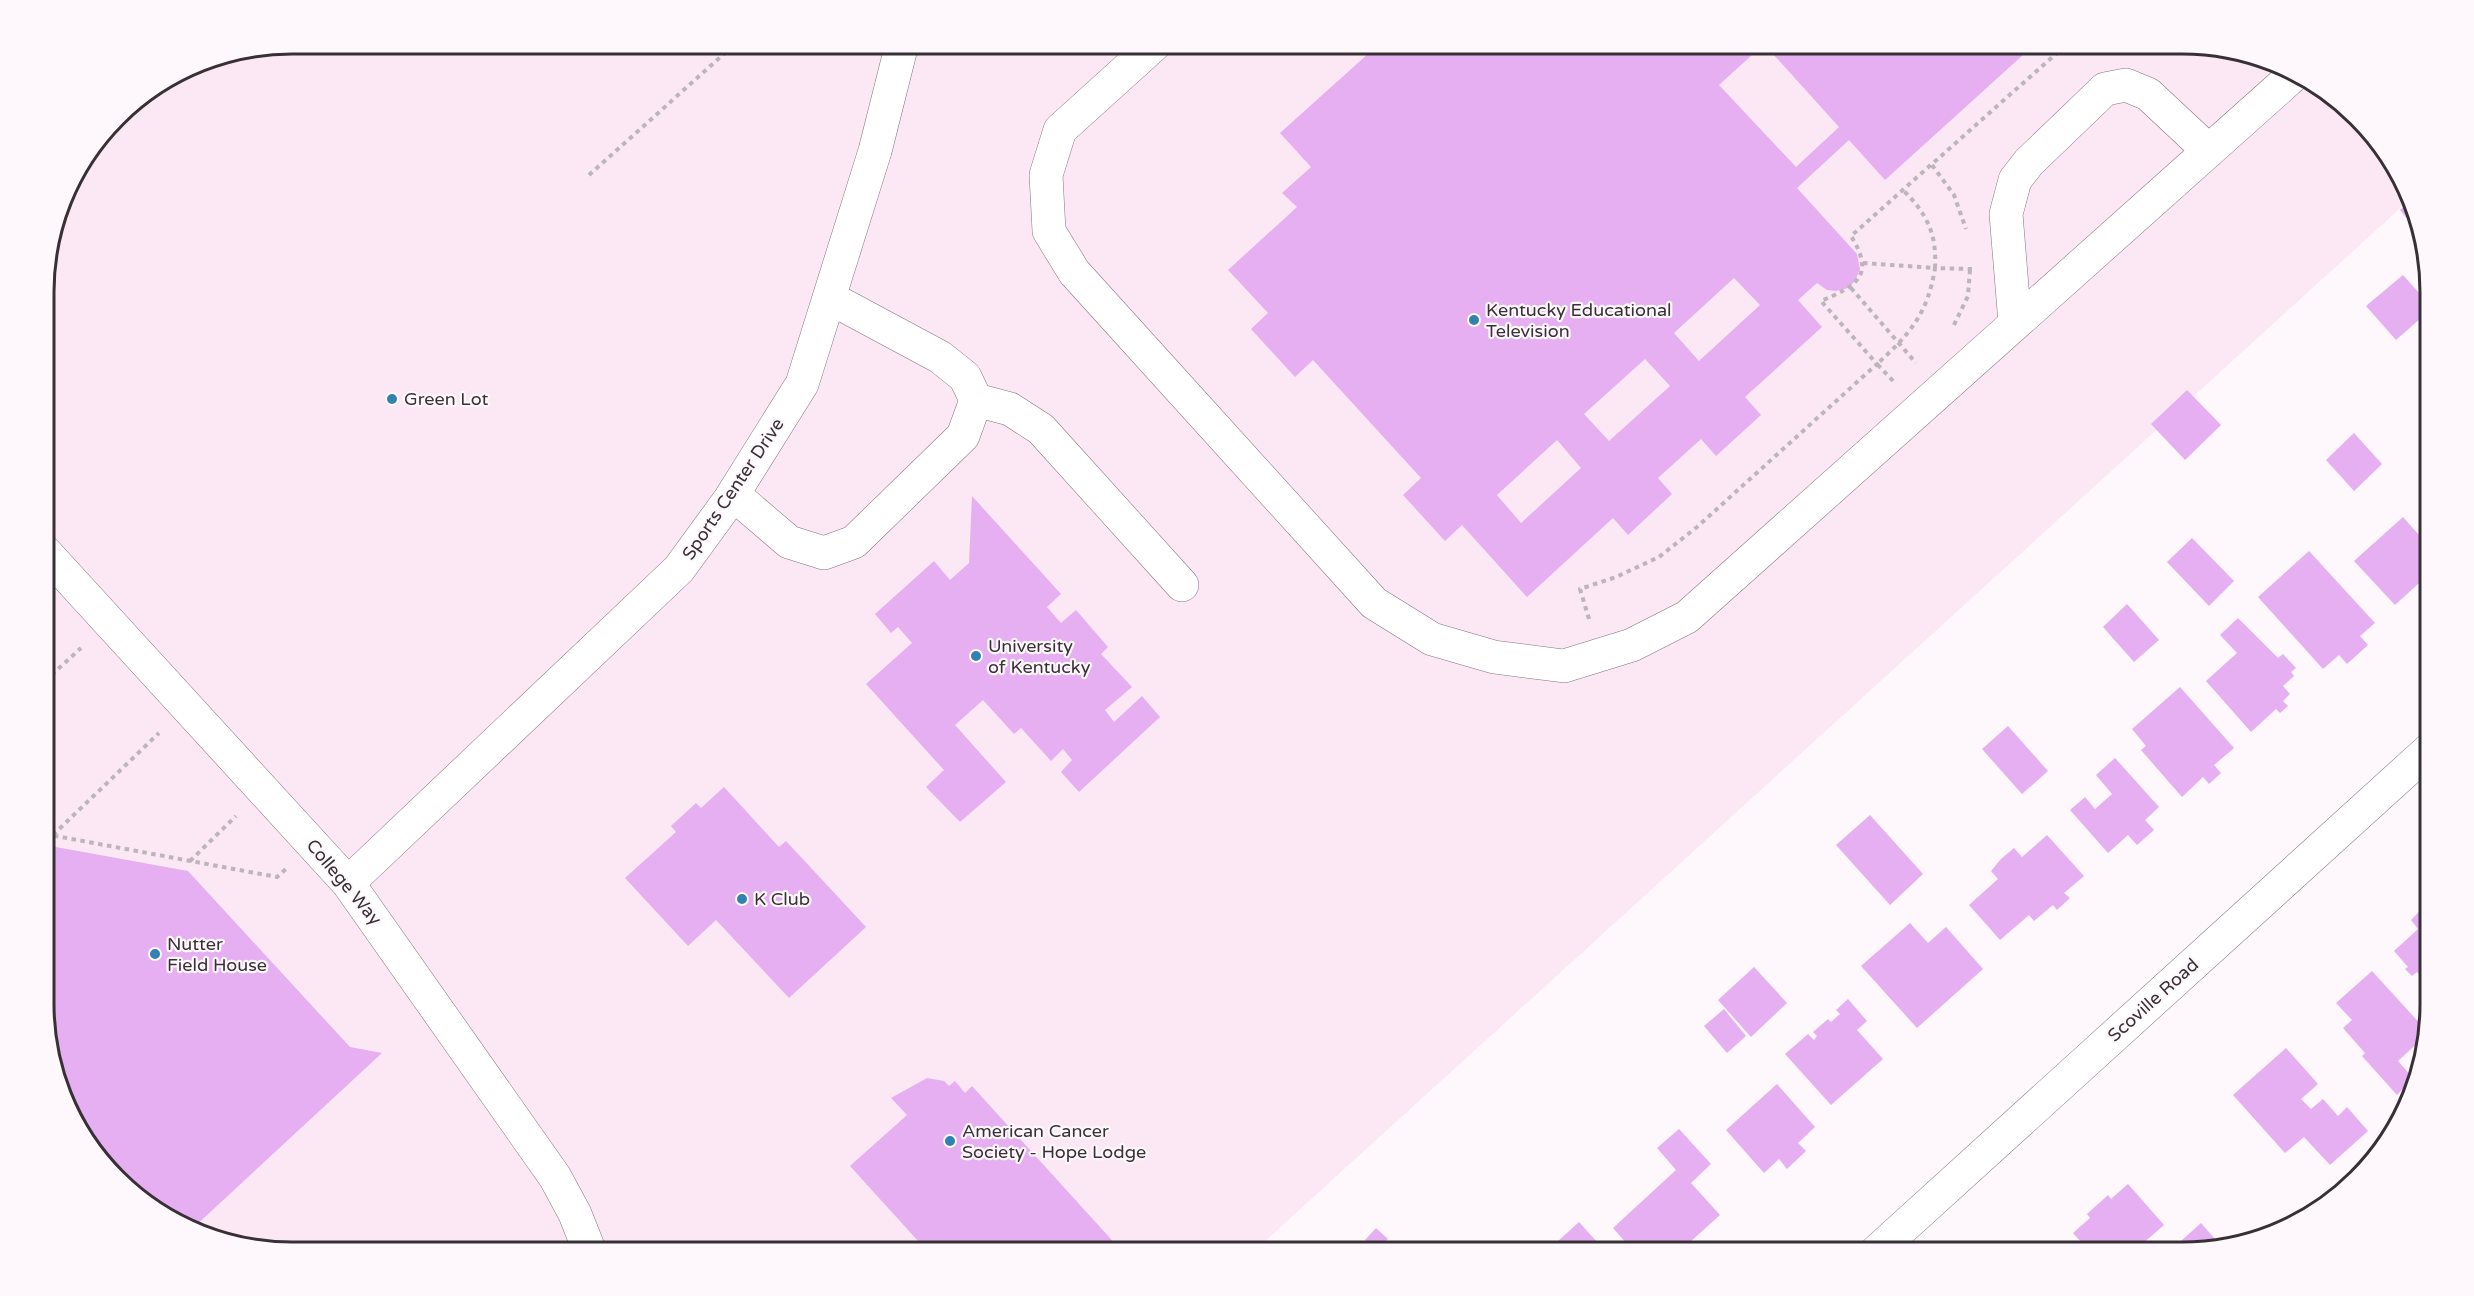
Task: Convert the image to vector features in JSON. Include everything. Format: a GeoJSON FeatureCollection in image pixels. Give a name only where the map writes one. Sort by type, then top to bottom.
{"type":"FeatureCollection","features":[{"type":"Feature","properties":{"kind":"street","name":"Sports Center Drive"},"geometry":{"type":"LineString","coordinates":[[348,884],[679,569],[733,494],[802,384],[875,151],[899,54]]}},
{"type":"Feature","properties":{"kind":"street"},"geometry":{"type":"LineString","coordinates":[[1144,54],[1060,130],[1046,176],[1049,231],[1074,272],[1374,603],[1432,639],[1494,657],[1564,666],[1632,645],[1687,617],[2288,80]]}},
{"type":"Feature","properties":{"kind":"street"},"geometry":{"type":"LineString","coordinates":[[2015,323],[2006,214],[2015,180],[2029,162],[2105,89],[2126,85],[2148,94],[2209,151]]}},
{"type":"Feature","properties":{"kind":"street"},"geometry":{"type":"LineString","coordinates":[[733,494],[789,542],[824,553],[854,542],[963,436],[976,400],[965,377],[940,357],[830,298]]}},
{"type":"Feature","properties":{"kind":"street"},"geometry":{"type":"LineString","coordinates":[[976,400],[1010,409],[1041,429],[1182,585]]}},
{"type":"Feature","properties":{"kind":"street","name":"College Way"},"geometry":{"type":"LineString","coordinates":[[54,562],[348,884],[555,1177],[575,1214],[586,1242]]}},
{"type":"Feature","properties":{"kind":"street","name":"Scoville Road"},"geometry":{"type":"LineString","coordinates":[[1887,1242],[2420,758]]}},
{"type":"Feature","properties":{"kind":"path"},"geometry":{"type":"LineString","coordinates":[[589,175],[724,54]]}},
{"type":"Feature","properties":{"kind":"path"},"geometry":{"type":"LineString","coordinates":[[1898,386],[1821,301],[1851,288],[1861,273],[1863,263],[1851,236],[2056,54]]}},
{"type":"Feature","properties":{"kind":"path"},"geometry":{"type":"LineString","coordinates":[[1932,165],[1954,195],[1968,239]]}},
{"type":"Feature","properties":{"kind":"path"},"geometry":{"type":"LineString","coordinates":[[1596,656],[1592,631],[1580,589],[1616,577],[1659,557],[1697,527],[1899,345],[1925,309],[1935,268],[1936,252],[1924,211],[1904,191]]}},
{"type":"Feature","properties":{"kind":"path"},"geometry":{"type":"LineString","coordinates":[[1949,333],[1968,296],[1970,258]]}},
{"type":"Feature","properties":{"kind":"path"},"geometry":{"type":"LineString","coordinates":[[1863,263],[1970,269]]}},
{"type":"Feature","properties":{"kind":"path"},"geometry":{"type":"LineString","coordinates":[[1851,288],[1920,368]]}},
{"type":"Feature","properties":{"kind":"path"},"geometry":{"type":"LineString","coordinates":[[54,673],[84,645]]}},
{"type":"Feature","properties":{"kind":"path"},"geometry":{"type":"LineString","coordinates":[[54,834],[161,730]]}},
{"type":"Feature","properties":{"kind":"path"},"geometry":{"type":"LineString","coordinates":[[190,862],[239,813]]}},
{"type":"Feature","properties":{"kind":"path"},"geometry":{"type":"LineString","coordinates":[[54,835],[277,877],[289,867]]}},
{"type":"Feature","properties":{"kind":"shaded area","name":"University of Kentucky"},"geometry":{"type":"Polygon","coordinates":[[[292,54],[2182,54],[2213,56],[2244,62],[2273,72],[2314,94],[2339,113],[2371,147],[2388,173],[2403,205],[1264,1242],[292,1242],[261,1240],[230,1234],[201,1224],[147,1193],[103,1149],[72,1095],[59,1051],[54,1004],[54,292],[56,261],[62,230],[72,201],[103,147],[147,103],[201,72],[245,59],[292,54]]]}},
{"type":"Feature","properties":{"kind":"building","name":"Kentucky Educational Television"},"geometry":{"type":"Polygon","coordinates":[[[1368,54],[1753,54],[1719,85],[1796,167],[1839,127],[1773,54],[2024,54],[1885,180],[1849,140],[1797,188],[1857,254],[1860,269],[1855,281],[1848,288],[1836,291],[1827,290],[1817,283],[1798,300],[1822,327],[1745,397],[1761,415],[1716,456],[1701,439],[1658,478],[1672,494],[1628,535],[1613,518],[1527,597],[1462,525],[1445,541],[1403,495],[1421,478],[1313,360],[1295,377],[1251,329],[1268,313],[1228,270],[1297,207],[1282,193],[1311,167],[1280,133],[1368,54]],[[1734,278],[1674,333],[1699,361],[1760,305],[1734,278]],[[1645,359],[1584,414],[1609,441],[1670,386],[1645,359]],[[1557,440],[1497,495],[1521,523],[1581,468],[1557,440]]]}},
{"type":"Feature","properties":{"kind":"building"},"geometry":{"type":"Polygon","coordinates":[[[2404,207],[2409,221],[2400,210],[2404,207]]]}},
{"type":"Feature","properties":{"kind":"building"},"geometry":{"type":"Polygon","coordinates":[[[2403,275],[2420,294],[2420,319],[2396,340],[2366,306],[2403,275]]]}},
{"type":"Feature","properties":{"kind":"building"},"geometry":{"type":"Polygon","coordinates":[[[2187,390],[2221,425],[2185,460],[2151,424],[2187,390]]]}},
{"type":"Feature","properties":{"kind":"building"},"geometry":{"type":"Polygon","coordinates":[[[2354,433],[2382,464],[2354,491],[2326,460],[2354,433]]]}},
{"type":"Feature","properties":{"kind":"building"},"geometry":{"type":"Polygon","coordinates":[[[972,496],[1061,594],[1047,607],[1061,623],[1076,610],[1108,647],[1101,654],[1132,687],[1105,710],[1114,722],[1142,696],[1160,717],[1079,792],[1061,772],[1072,760],[1063,749],[1051,761],[1021,728],[1014,734],[983,700],[955,725],[1006,782],[960,822],[926,787],[944,770],[866,684],[912,643],[898,627],[891,633],[875,614],[934,561],[950,580],[969,563],[972,496]]]}},
{"type":"Feature","properties":{"kind":"building"},"geometry":{"type":"Polygon","coordinates":[[[2403,517],[2420,536],[2420,582],[2395,605],[2354,561],[2403,517]]]}},
{"type":"Feature","properties":{"kind":"building"},"geometry":{"type":"Polygon","coordinates":[[[2192,538],[2234,581],[2209,606],[2167,562],[2192,538]]]}},
{"type":"Feature","properties":{"kind":"building"},"geometry":{"type":"Polygon","coordinates":[[[2309,551],[2375,623],[2360,636],[2368,645],[2347,664],[2339,655],[2323,669],[2258,597],[2309,551]]]}},
{"type":"Feature","properties":{"kind":"building"},"geometry":{"type":"Polygon","coordinates":[[[2127,604],[2159,640],[2134,662],[2103,627],[2127,604]]]}},
{"type":"Feature","properties":{"kind":"building"},"geometry":{"type":"Polygon","coordinates":[[[2238,618],[2278,658],[2283,654],[2296,668],[2291,672],[2294,676],[2283,686],[2290,694],[2283,701],[2288,706],[2280,713],[2276,709],[2251,732],[2206,681],[2237,653],[2220,635],[2238,618]]]}},
{"type":"Feature","properties":{"kind":"building"},"geometry":{"type":"Polygon","coordinates":[[[2180,687],[2234,748],[2214,765],[2221,773],[2209,784],[2203,777],[2182,797],[2141,750],[2146,746],[2132,729],[2180,687]]]}},
{"type":"Feature","properties":{"kind":"building"},"geometry":{"type":"Polygon","coordinates":[[[2008,726],[2048,771],[2022,794],[1982,749],[2008,726]]]}},
{"type":"Feature","properties":{"kind":"building"},"geometry":{"type":"Polygon","coordinates":[[[2115,758],[2159,807],[2145,820],[2154,830],[2137,845],[2128,835],[2108,853],[2070,810],[2085,797],[2095,809],[2112,794],[2096,775],[2115,758]]]}},
{"type":"Feature","properties":{"kind":"building","name":"K Club"},"geometry":{"type":"Polygon","coordinates":[[[724,787],[779,847],[786,841],[866,927],[789,998],[716,920],[688,946],[625,878],[676,832],[671,826],[696,803],[701,808],[724,787]]]}},
{"type":"Feature","properties":{"kind":"building"},"geometry":{"type":"Polygon","coordinates":[[[1870,815],[1923,874],[1890,905],[1836,845],[1870,815]]]}},
{"type":"Feature","properties":{"kind":"building"},"geometry":{"type":"Polygon","coordinates":[[[2047,835],[2084,876],[2064,893],[2070,898],[2057,910],[2053,905],[2034,921],[2029,915],[2000,940],[1969,905],[1998,879],[1991,871],[2001,859],[2014,848],[2022,857],[2047,835]]]}},
{"type":"Feature","properties":{"kind":"building","name":"Nutter Field House"},"geometry":{"type":"Polygon","coordinates":[[[54,847],[188,871],[350,1047],[382,1053],[199,1223],[160,1202],[135,1183],[103,1149],[72,1095],[62,1066],[56,1035],[54,1004],[54,847]]]}},
{"type":"Feature","properties":{"kind":"building"},"geometry":{"type":"Polygon","coordinates":[[[2420,911],[2420,975],[2417,972],[2412,976],[2405,969],[2408,967],[2394,951],[2418,929],[2411,920],[2420,911]]]}},
{"type":"Feature","properties":{"kind":"building"},"geometry":{"type":"Polygon","coordinates":[[[1910,923],[1928,943],[1946,927],[1983,969],[1917,1028],[1861,966],[1910,923]]]}},
{"type":"Feature","properties":{"kind":"building"},"geometry":{"type":"Polygon","coordinates":[[[1754,967],[1787,1003],[1751,1037],[1718,1000],[1754,967]]]}},
{"type":"Feature","properties":{"kind":"building"},"geometry":{"type":"Polygon","coordinates":[[[2372,971],[2419,1022],[2416,1044],[2398,1061],[2409,1074],[2405,1086],[2397,1095],[2362,1056],[2365,1053],[2343,1028],[2352,1020],[2336,1003],[2372,971]]]}},
{"type":"Feature","properties":{"kind":"building"},"geometry":{"type":"Polygon","coordinates":[[[1848,999],[1867,1021],[1857,1030],[1883,1059],[1831,1105],[1785,1054],[1808,1034],[1814,1040],[1817,1036],[1813,1032],[1828,1019],[1831,1022],[1840,1014],[1836,1010],[1848,999]]]}},
{"type":"Feature","properties":{"kind":"building"},"geometry":{"type":"Polygon","coordinates":[[[1724,1009],[1746,1036],[1727,1053],[1704,1026],[1724,1009]]]}},
{"type":"Feature","properties":{"kind":"building"},"geometry":{"type":"Polygon","coordinates":[[[2286,1048],[2318,1084],[2301,1099],[2311,1109],[2323,1099],[2338,1116],[2347,1107],[2368,1131],[2330,1165],[2304,1137],[2285,1153],[2233,1095],[2286,1048]]]}},
{"type":"Feature","properties":{"kind":"building","name":"American Cancer Society - Hope Lodge"},"geometry":{"type":"Polygon","coordinates":[[[927,1078],[944,1081],[949,1086],[955,1081],[965,1093],[972,1086],[1114,1242],[919,1242],[850,1166],[907,1115],[891,1098],[927,1078]]]}},
{"type":"Feature","properties":{"kind":"building"},"geometry":{"type":"Polygon","coordinates":[[[1777,1084],[1815,1127],[1798,1143],[1806,1151],[1787,1169],[1779,1159],[1764,1173],[1726,1130],[1777,1084]]]}},
{"type":"Feature","properties":{"kind":"building"},"geometry":{"type":"Polygon","coordinates":[[[1679,1129],[1711,1164],[1691,1183],[1720,1215],[1690,1242],[1625,1242],[1613,1228],[1676,1170],[1657,1148],[1679,1129]]]}},
{"type":"Feature","properties":{"kind":"building"},"geometry":{"type":"Polygon","coordinates":[[[2128,1184],[2164,1225],[2144,1242],[2081,1242],[2073,1233],[2090,1218],[2087,1214],[2108,1195],[2111,1199],[2128,1184]]]}},
{"type":"Feature","properties":{"kind":"building"},"geometry":{"type":"Polygon","coordinates":[[[1579,1222],[1597,1242],[1557,1242],[1579,1222]]]}},
{"type":"Feature","properties":{"kind":"building"},"geometry":{"type":"Polygon","coordinates":[[[2201,1223],[2215,1240],[2213,1240],[2180,1242],[2201,1223]]]}},
{"type":"Feature","properties":{"kind":"building"},"geometry":{"type":"Polygon","coordinates":[[[1376,1228],[1388,1239],[1385,1242],[1365,1240],[1376,1228]]]}},
{"type":"Feature","properties":{"kind":"place","name":"Kentucky Educational Television"},"geometry":{"type":"Point","coordinates":[1474,320]}},
{"type":"Feature","properties":{"kind":"place","name":"Green Lot"},"geometry":{"type":"Point","coordinates":[392,399]}},
{"type":"Feature","properties":{"kind":"place","name":"University of Kentucky"},"geometry":{"type":"Point","coordinates":[976,656]}},
{"type":"Feature","properties":{"kind":"place","name":"K Club"},"geometry":{"type":"Point","coordinates":[742,899]}},
{"type":"Feature","properties":{"kind":"place","name":"Nutter Field House"},"geometry":{"type":"Point","coordinates":[155,954]}},
{"type":"Feature","properties":{"kind":"place","name":"American Cancer Society - Hope Lodge"},"geometry":{"type":"Point","coordinates":[950,1141]}}]}
